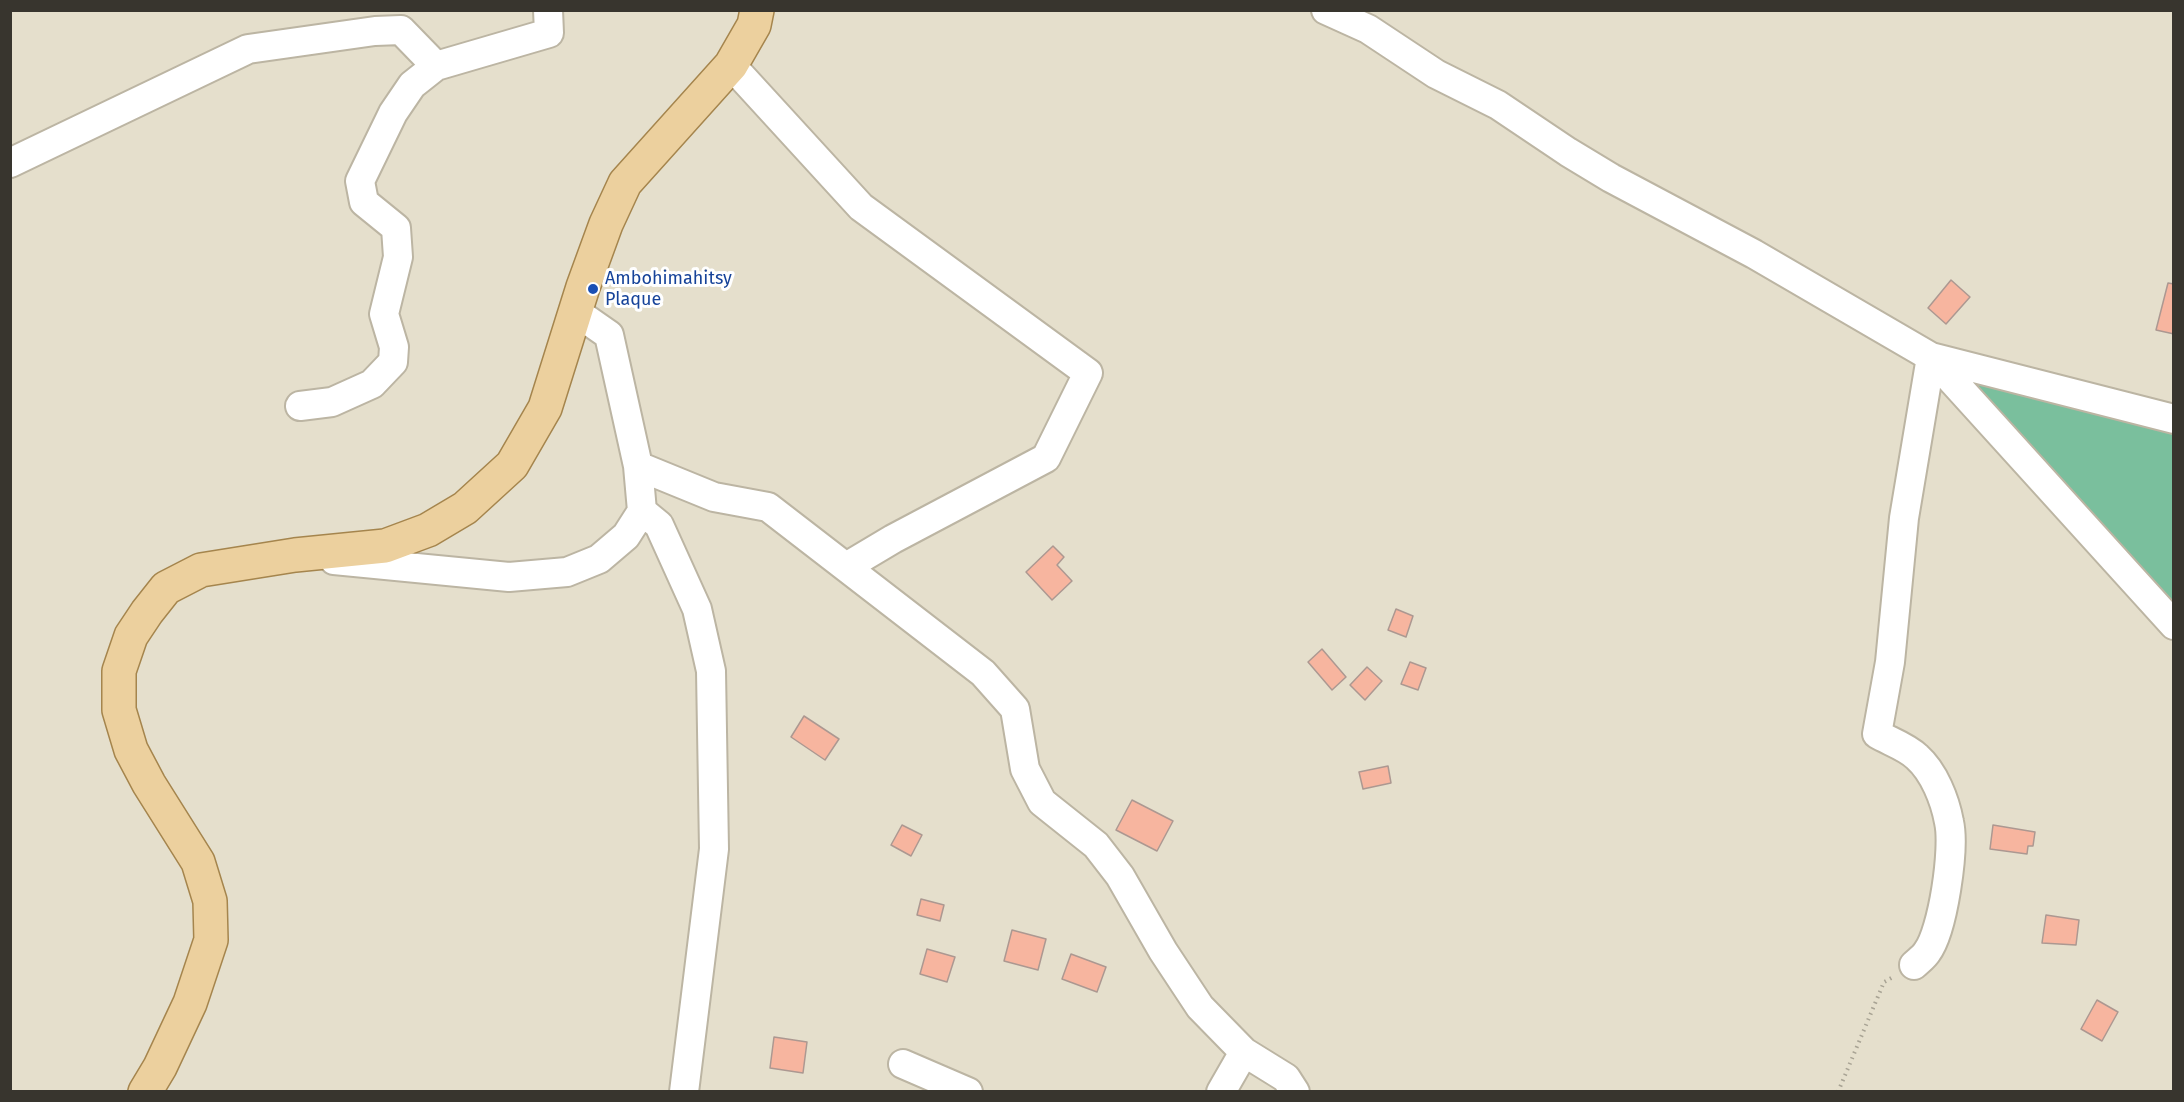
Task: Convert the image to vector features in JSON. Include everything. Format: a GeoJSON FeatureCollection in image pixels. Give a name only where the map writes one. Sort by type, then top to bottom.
{"type":"FeatureCollection","features":[{"type":"Feature","properties":{"kind":"main road"},"geometry":{"type":"LineString","coordinates":[[145,1092],[160,1067],[190,1003],[211,940],[210,902],[198,862],[149,784],[131,750],[119,710],[119,671],[131,636],[166,588],[201,570],[295,555],[385,546],[428,530],[465,508],[512,465],[545,408],[606,224],[625,183],[731,65],[754,25],[757,10]]}},
{"type":"Feature","properties":{"kind":"street"},"geometry":{"type":"LineString","coordinates":[[300,406],[332,402],[372,384],[393,362],[394,347],[384,314],[398,257],[396,228],[364,202],[360,181],[399,104],[412,85],[436,66],[549,33],[548,10]]}},
{"type":"Feature","properties":{"kind":"street"},"geometry":{"type":"LineString","coordinates":[[1326,10],[1368,29],[1437,74],[1498,105],[1611,178],[1754,254],[1931,357],[2174,419]]}},
{"type":"Feature","properties":{"kind":"street"},"geometry":{"type":"LineString","coordinates":[[10,163],[248,49],[374,21],[400,30],[436,66]]}},
{"type":"Feature","properties":{"kind":"street"},"geometry":{"type":"LineString","coordinates":[[731,65],[861,207],[1088,373],[1046,458],[893,539],[846,567]]}},
{"type":"Feature","properties":{"kind":"street"},"geometry":{"type":"LineString","coordinates":[[295,555],[509,577],[567,572],[599,559],[626,536],[642,511],[638,466],[609,335],[576,312]]}},
{"type":"Feature","properties":{"kind":"street"},"geometry":{"type":"LineString","coordinates":[[1931,357],[2174,625]]}},
{"type":"Feature","properties":{"kind":"street"},"geometry":{"type":"LineString","coordinates":[[1914,965],[1928,952],[1938,928],[1951,849],[1950,823],[1941,793],[1917,756],[1877,735],[1890,662],[1904,518],[1931,357]]}},
{"type":"Feature","properties":{"kind":"street"},"geometry":{"type":"LineString","coordinates":[[638,466],[714,497],[768,507],[983,674],[1015,709],[1026,769],[1042,802],[1096,845],[1120,876],[1163,951],[1200,1007],[1244,1052],[1286,1078],[1295,1092]]}},
{"type":"Feature","properties":{"kind":"street"},"geometry":{"type":"LineString","coordinates":[[642,511],[659,525],[698,609],[711,671],[714,849],[684,1092]]}},
{"type":"Feature","properties":{"kind":"street"},"geometry":{"type":"LineString","coordinates":[[1221,1092],[1244,1052]]}},
{"type":"Feature","properties":{"kind":"street"},"geometry":{"type":"LineString","coordinates":[[903,1064],[968,1092]]}},
{"type":"Feature","properties":{"kind":"path"},"geometry":{"type":"LineString","coordinates":[[1839,1092],[1884,982],[1914,965]]}},
{"type":"Feature","properties":{"kind":"green space"},"geometry":{"type":"Polygon","coordinates":[[[1977,382],[2173,427],[2173,619],[1972,398],[1977,382]]]}},
{"type":"Feature","properties":{"kind":"building"},"geometry":{"type":"Polygon","coordinates":[[[1951,280],[1970,297],[1946,324],[1928,308],[1951,280]]]}},
{"type":"Feature","properties":{"kind":"building"},"geometry":{"type":"Polygon","coordinates":[[[2168,283],[2174,284],[2174,334],[2156,330],[2168,283]]]}},
{"type":"Feature","properties":{"kind":"building"},"geometry":{"type":"Polygon","coordinates":[[[1053,546],[1064,557],[1057,565],[1072,581],[1052,600],[1026,572],[1053,546]]]}},
{"type":"Feature","properties":{"kind":"building"},"geometry":{"type":"Polygon","coordinates":[[[1396,609],[1413,616],[1406,637],[1388,630],[1396,609]]]}},
{"type":"Feature","properties":{"kind":"building"},"geometry":{"type":"Polygon","coordinates":[[[1322,649],[1346,677],[1332,690],[1308,662],[1322,649]]]}},
{"type":"Feature","properties":{"kind":"building"},"geometry":{"type":"Polygon","coordinates":[[[1410,662],[1426,668],[1418,690],[1401,684],[1410,662]]]}},
{"type":"Feature","properties":{"kind":"building"},"geometry":{"type":"Polygon","coordinates":[[[1367,667],[1382,681],[1365,700],[1350,685],[1367,667]]]}},
{"type":"Feature","properties":{"kind":"building"},"geometry":{"type":"Polygon","coordinates":[[[804,716],[839,739],[825,760],[791,737],[804,716]]]}},
{"type":"Feature","properties":{"kind":"building"},"geometry":{"type":"Polygon","coordinates":[[[1388,766],[1391,783],[1363,789],[1359,772],[1388,766]]]}},
{"type":"Feature","properties":{"kind":"building"},"geometry":{"type":"Polygon","coordinates":[[[1132,800],[1173,821],[1157,851],[1116,830],[1132,800]]]}},
{"type":"Feature","properties":{"kind":"building"},"geometry":{"type":"Polygon","coordinates":[[[902,825],[922,835],[911,856],[891,845],[902,825]]]}},
{"type":"Feature","properties":{"kind":"building"},"geometry":{"type":"Polygon","coordinates":[[[1993,825],[2035,832],[2033,846],[2028,846],[2027,854],[1990,849],[1993,825]]]}},
{"type":"Feature","properties":{"kind":"building"},"geometry":{"type":"Polygon","coordinates":[[[921,899],[944,905],[940,921],[917,915],[921,899]]]}},
{"type":"Feature","properties":{"kind":"building"},"geometry":{"type":"Polygon","coordinates":[[[2046,915],[2079,920],[2076,945],[2042,943],[2046,915]]]}},
{"type":"Feature","properties":{"kind":"building"},"geometry":{"type":"Polygon","coordinates":[[[1012,930],[1046,939],[1038,970],[1004,961],[1012,930]]]}},
{"type":"Feature","properties":{"kind":"building"},"geometry":{"type":"Polygon","coordinates":[[[927,949],[955,957],[947,982],[920,974],[927,949]]]}},
{"type":"Feature","properties":{"kind":"building"},"geometry":{"type":"Polygon","coordinates":[[[1071,954],[1106,967],[1097,992],[1062,979],[1071,954]]]}},
{"type":"Feature","properties":{"kind":"building"},"geometry":{"type":"Polygon","coordinates":[[[2097,1000],[2118,1012],[2102,1041],[2081,1029],[2097,1000]]]}},
{"type":"Feature","properties":{"kind":"building"},"geometry":{"type":"Polygon","coordinates":[[[774,1037],[807,1042],[803,1073],[770,1068],[774,1037]]]}},
{"type":"Feature","properties":{"kind":"place","name":"Ambohimahitsy Plaque"},"geometry":{"type":"Point","coordinates":[593,289]}}]}
